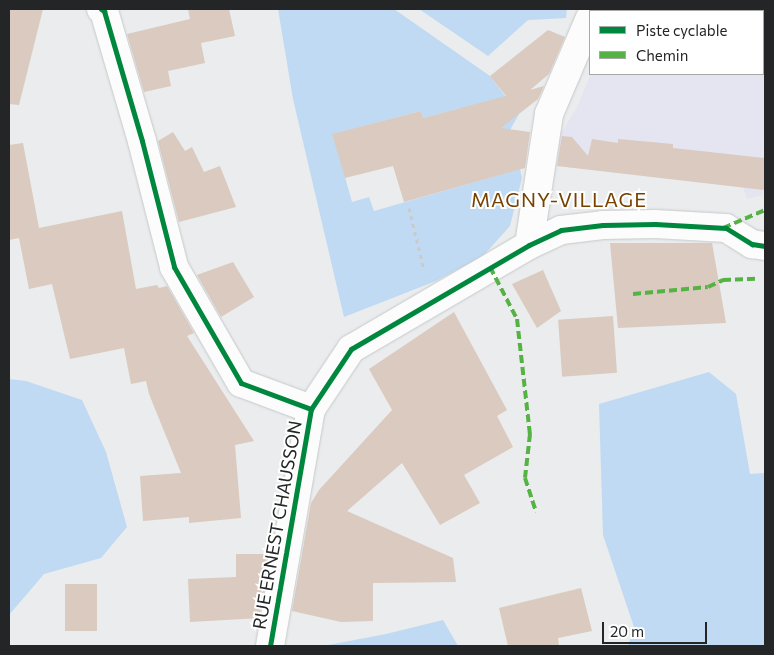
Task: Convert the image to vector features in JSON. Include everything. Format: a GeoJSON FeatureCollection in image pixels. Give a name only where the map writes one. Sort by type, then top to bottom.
{"type":"FeatureCollection","features":[{"type":"Feature","properties":{"kind":"street"},"geometry":{"type":"LineString","coordinates":[[101,9],[104,11],[142,141],[174,268],[241,383],[311,409]]}},
{"type":"Feature","properties":{"kind":"street"},"geometry":{"type":"LineString","coordinates":[[529,245],[549,114],[589,20]]}},
{"type":"Feature","properties":{"kind":"street","name":"RUE ERNEST CHAUSSON"},"geometry":{"type":"LineString","coordinates":[[270,646],[311,409],[351,349],[529,245],[561,230],[603,225],[655,224],[726,228],[759,245]]}},
{"type":"Feature","properties":{"kind":"path"},"geometry":{"type":"LineString","coordinates":[[409,208],[431,302]]}},
{"type":"Feature","properties":{"kind":"shaded area"},"geometry":{"type":"Polygon","coordinates":[[[278,9],[394,9],[490,76],[519,114],[510,130],[470,141],[461,108],[423,118],[421,111],[333,134],[352,202],[369,197],[374,211],[520,169],[522,178],[510,226],[483,256],[436,281],[344,317],[293,99],[278,9]]]}},
{"type":"Feature","properties":{"kind":"shaded area"},"geometry":{"type":"Polygon","coordinates":[[[419,9],[567,9],[566,18],[528,20],[488,56],[419,9]]]}},
{"type":"Feature","properties":{"kind":"shaded area"},"geometry":{"type":"Polygon","coordinates":[[[765,21],[763,195],[747,199],[743,187],[557,166],[560,135],[577,107],[591,75],[764,75],[765,21]]]}},
{"type":"Feature","properties":{"kind":"shaded area"},"geometry":{"type":"Polygon","coordinates":[[[709,372],[736,394],[750,474],[765,473],[765,646],[628,646],[634,627],[603,535],[599,404],[709,372]]]}},
{"type":"Feature","properties":{"kind":"shaded area"},"geometry":{"type":"Polygon","coordinates":[[[9,379],[26,381],[82,400],[106,452],[127,527],[101,558],[44,574],[9,615],[9,379]]]}},
{"type":"Feature","properties":{"kind":"shaded area"},"geometry":{"type":"Polygon","coordinates":[[[443,620],[458,646],[323,646],[386,634],[443,620]]]}},
{"type":"Feature","properties":{"kind":"building"},"geometry":{"type":"Polygon","coordinates":[[[9,9],[43,9],[19,105],[9,104],[9,9]]]}},
{"type":"Feature","properties":{"kind":"building"},"geometry":{"type":"Polygon","coordinates":[[[188,9],[229,9],[235,36],[201,43],[205,63],[168,71],[171,86],[144,92],[127,34],[190,19],[188,9]]]}},
{"type":"Feature","properties":{"kind":"building"},"geometry":{"type":"Polygon","coordinates":[[[548,30],[565,37],[549,74],[530,90],[544,86],[538,99],[501,128],[530,132],[525,168],[404,202],[393,166],[345,178],[332,134],[421,111],[423,118],[506,96],[490,76],[548,30]]]}},
{"type":"Feature","properties":{"kind":"building"},"geometry":{"type":"Polygon","coordinates":[[[173,132],[185,151],[192,147],[204,172],[220,166],[236,207],[179,222],[158,141],[173,132]]]}},
{"type":"Feature","properties":{"kind":"building"},"geometry":{"type":"Polygon","coordinates":[[[562,136],[572,137],[588,156],[592,139],[618,143],[618,139],[673,144],[673,148],[765,158],[764,190],[557,166],[562,136]]]}},
{"type":"Feature","properties":{"kind":"building"},"geometry":{"type":"Polygon","coordinates":[[[23,143],[39,228],[122,211],[136,289],[157,285],[159,288],[167,286],[194,333],[187,336],[254,441],[235,445],[241,518],[189,523],[189,517],[143,521],[140,476],[181,473],[149,394],[146,381],[131,384],[124,348],[70,359],[52,284],[29,289],[19,238],[9,240],[9,145],[23,143]]]}},
{"type":"Feature","properties":{"kind":"building"},"geometry":{"type":"Polygon","coordinates":[[[610,243],[712,243],[726,323],[618,328],[610,243]]]}},
{"type":"Feature","properties":{"kind":"building"},"geometry":{"type":"Polygon","coordinates":[[[233,262],[254,297],[221,317],[197,275],[233,262]]]}},
{"type":"Feature","properties":{"kind":"building"},"geometry":{"type":"Polygon","coordinates":[[[543,270],[561,311],[537,328],[512,284],[543,270]]]}},
{"type":"Feature","properties":{"kind":"building"},"geometry":{"type":"Polygon","coordinates":[[[454,312],[507,410],[497,416],[513,447],[464,475],[480,503],[440,525],[402,463],[347,511],[453,558],[456,582],[373,583],[373,621],[341,622],[292,611],[311,503],[319,490],[392,410],[369,369],[454,312]]]}},
{"type":"Feature","properties":{"kind":"building"},"geometry":{"type":"Polygon","coordinates":[[[613,316],[617,373],[562,377],[558,320],[613,316]]]}},
{"type":"Feature","properties":{"kind":"building"},"geometry":{"type":"Polygon","coordinates":[[[236,554],[270,554],[259,618],[190,622],[188,579],[236,577],[236,554]]]}},
{"type":"Feature","properties":{"kind":"building"},"geometry":{"type":"Polygon","coordinates":[[[65,584],[97,584],[97,631],[65,631],[65,584]]]}},
{"type":"Feature","properties":{"kind":"building"},"geometry":{"type":"Polygon","coordinates":[[[581,588],[592,631],[558,638],[559,646],[508,646],[499,608],[581,588]]]}},
{"type":"Feature","properties":{"kind":"marked path"},"geometry":{"type":"LineString","coordinates":[[723,228],[765,210]]}},
{"type":"Feature","properties":{"kind":"marked path"},"geometry":{"type":"LineString","coordinates":[[490,267],[517,319],[530,434],[525,478],[536,512]]}},
{"type":"Feature","properties":{"kind":"marked path"},"geometry":{"type":"LineString","coordinates":[[633,294],[708,287],[723,280],[756,279]]}},
{"type":"Feature","properties":{"kind":"cycle path"},"geometry":{"type":"LineString","coordinates":[[101,9],[104,11],[142,141],[174,267],[241,383],[311,409]]}},
{"type":"Feature","properties":{"kind":"cycle path"},"geometry":{"type":"LineString","coordinates":[[270,646],[311,409],[351,349],[529,245],[561,230],[603,225],[655,224],[726,228],[752,244],[765,246]]}},
{"type":"Feature","properties":{"kind":"district","name":"MAGNY-VILLAGE"},"geometry":{"type":"Point","coordinates":[559,199]}}]}
